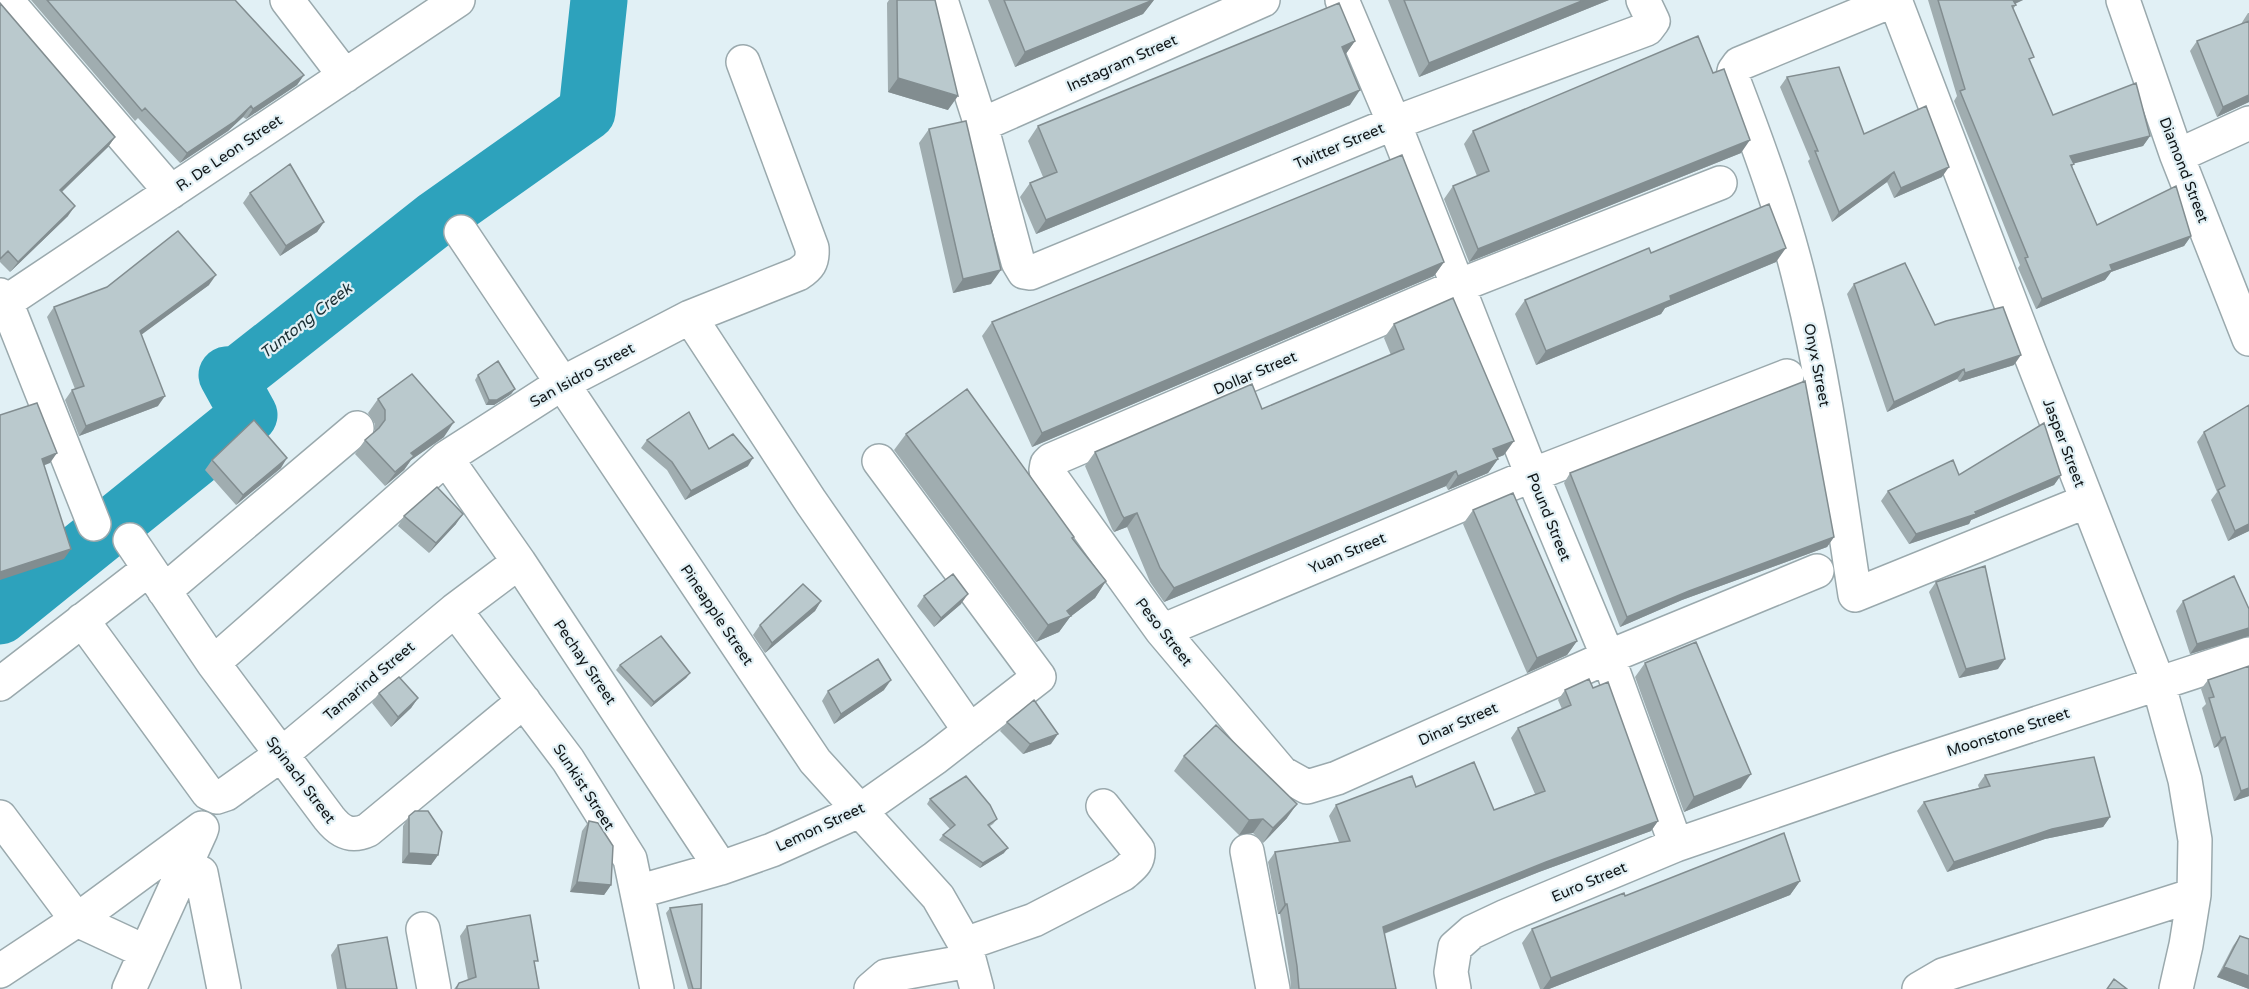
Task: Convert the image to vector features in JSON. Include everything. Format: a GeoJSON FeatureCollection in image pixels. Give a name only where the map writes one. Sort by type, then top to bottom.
{"type":"FeatureCollection","features":[{"type":"Feature","properties":{"kind":"street"},"geometry":{"type":"LineString","coordinates":[[6,0],[171,192]]}},
{"type":"Feature","properties":{"kind":"street"},"geometry":{"type":"LineString","coordinates":[[287,0],[345,75]]}},
{"type":"Feature","properties":{"kind":"street","name":"R. De Leon Street"},"geometry":{"type":"LineString","coordinates":[[2,301],[171,192],[458,0]]}},
{"type":"Feature","properties":{"kind":"street"},"geometry":{"type":"LineString","coordinates":[[941,0],[981,125]]}},
{"type":"Feature","properties":{"kind":"street","name":"Instagram Street"},"geometry":{"type":"LineString","coordinates":[[981,125],[1263,0]]}},
{"type":"Feature","properties":{"kind":"street","name":"Pound Street"},"geometry":{"type":"LineString","coordinates":[[1342,0],[1394,123],[1532,475],[1608,657],[1676,845]]}},
{"type":"Feature","properties":{"kind":"street","name":"Onyx Street"},"geometry":{"type":"LineString","coordinates":[[1895,0],[1739,64],[1734,71],[1734,79],[1766,166],[1801,285],[1822,386],[1856,595],[2087,501]]}},
{"type":"Feature","properties":{"kind":"street","name":"Jasper Street"},"geometry":{"type":"LineString","coordinates":[[1895,0],[2158,682],[2185,780],[2194,840],[2194,895],[2176,989]]}},
{"type":"Feature","properties":{"kind":"street","name":"Diamond Street"},"geometry":{"type":"LineString","coordinates":[[2123,0],[2177,156],[2249,339]]}},
{"type":"Feature","properties":{"kind":"street","name":"Twitter Street"},"geometry":{"type":"LineString","coordinates":[[981,125],[1018,262],[1024,272],[1035,272],[1394,123],[1647,29],[1648,11]]}},
{"type":"Feature","properties":{"kind":"street","name":"San Isidro Street"},"geometry":{"type":"LineString","coordinates":[[213,663],[447,458],[561,384],[690,317],[798,274],[808,267],[813,259],[812,248],[743,62]]}},
{"type":"Feature","properties":{"kind":"street"},"geometry":{"type":"LineString","coordinates":[[2177,156],[2249,123]]}},
{"type":"Feature","properties":{"kind":"street","name":"Dollar Street"},"geometry":{"type":"LineString","coordinates":[[1052,460],[1458,286],[1720,183]]}},
{"type":"Feature","properties":{"kind":"street","name":"Pineapple Street"},"geometry":{"type":"LineString","coordinates":[[461,232],[815,761],[938,897],[971,964]]}},
{"type":"Feature","properties":{"kind":"street"},"geometry":{"type":"LineString","coordinates":[[2,301],[94,524]]}},
{"type":"Feature","properties":{"kind":"street"},"geometry":{"type":"LineString","coordinates":[[690,317],[811,502],[970,731]]}},
{"type":"Feature","properties":{"kind":"street","name":"Yuan Street"},"geometry":{"type":"LineString","coordinates":[[1162,632],[1532,475],[1787,376]]}},
{"type":"Feature","properties":{"kind":"street"},"geometry":{"type":"LineString","coordinates":[[0,684],[82,620],[157,580],[357,428]]}},
{"type":"Feature","properties":{"kind":"street","name":"Pechay Street"},"geometry":{"type":"LineString","coordinates":[[447,458],[519,562],[721,868]]}},
{"type":"Feature","properties":{"kind":"street","name":"Peso Street"},"geometry":{"type":"LineString","coordinates":[[1052,460],[1047,464],[1046,470],[1162,632],[1282,773],[1306,787]]}},
{"type":"Feature","properties":{"kind":"street","name":"Lemon Street"},"geometry":{"type":"LineString","coordinates":[[637,892],[721,868],[772,849],[861,810],[970,731],[1039,677],[879,461]]}},
{"type":"Feature","properties":{"kind":"street","name":"Spinach Street"},"geometry":{"type":"LineString","coordinates":[[130,540],[213,663],[336,827],[346,834],[362,833],[524,701]]}},
{"type":"Feature","properties":{"kind":"street","name":"Tamarind Street"},"geometry":{"type":"LineString","coordinates":[[217,796],[226,794],[282,754],[456,610],[519,562]]}},
{"type":"Feature","properties":{"kind":"street","name":"Dinar Street"},"geometry":{"type":"LineString","coordinates":[[1306,787],[1337,778],[1608,657],[1817,571]]}},
{"type":"Feature","properties":{"kind":"street","name":"Sunkist Street"},"geometry":{"type":"LineString","coordinates":[[456,610],[568,760],[630,858],[657,989]]}},
{"type":"Feature","properties":{"kind":"street"},"geometry":{"type":"LineString","coordinates":[[82,620],[208,793],[217,796],[129,989]]}},
{"type":"Feature","properties":{"kind":"street","name":"Moonstone Street"},"geometry":{"type":"LineString","coordinates":[[1769,814],[2158,682],[2249,654]]}},
{"type":"Feature","properties":{"kind":"street"},"geometry":{"type":"LineString","coordinates":[[871,989],[886,976],[971,964],[1034,920],[1123,874],[1139,858],[1138,850],[1103,806]]}},
{"type":"Feature","properties":{"kind":"street","name":"Euro Street"},"geometry":{"type":"LineString","coordinates":[[1454,989],[1451,972],[1455,947],[1472,932],[1676,845],[1769,814]]}},
{"type":"Feature","properties":{"kind":"street"},"geometry":{"type":"LineString","coordinates":[[0,817],[77,920],[146,952]]}},
{"type":"Feature","properties":{"kind":"street"},"geometry":{"type":"LineString","coordinates":[[0,971],[77,920],[202,828]]}},
{"type":"Feature","properties":{"kind":"street"},"geometry":{"type":"LineString","coordinates":[[1247,851],[1273,989]]}},
{"type":"Feature","properties":{"kind":"street"},"geometry":{"type":"LineString","coordinates":[[201,873],[224,989]]}},
{"type":"Feature","properties":{"kind":"street"},"geometry":{"type":"LineString","coordinates":[[1919,989],[1943,975],[2194,895]]}},
{"type":"Feature","properties":{"kind":"street"},"geometry":{"type":"LineString","coordinates":[[423,929],[434,989]]}},
{"type":"Feature","properties":{"kind":"building"},"geometry":{"type":"Polygon","coordinates":[[[47,0],[235,0],[304,75],[253,109],[251,106],[235,121],[187,153],[145,108],[142,111],[47,0]]]}},
{"type":"Feature","properties":{"kind":"building"},"geometry":{"type":"Polygon","coordinates":[[[897,0],[935,0],[958,96],[898,78],[897,0]]]}},
{"type":"Feature","properties":{"kind":"building"},"geometry":{"type":"Polygon","coordinates":[[[1004,0],[1153,0],[1025,52],[1004,0]]]}},
{"type":"Feature","properties":{"kind":"building"},"geometry":{"type":"Polygon","coordinates":[[[1404,0],[1584,0],[1429,63],[1404,0]]]}},
{"type":"Feature","properties":{"kind":"building"},"geometry":{"type":"Polygon","coordinates":[[[1938,0],[2013,0],[2016,5],[2012,6],[2034,57],[2029,59],[2053,115],[2136,83],[2150,136],[2070,156],[2074,164],[2071,165],[2097,225],[2176,186],[2191,236],[2110,265],[2112,270],[2042,299],[2025,258],[2028,257],[1960,91],[1965,89],[1938,0]]]}},
{"type":"Feature","properties":{"kind":"building"},"geometry":{"type":"Polygon","coordinates":[[[0,3],[115,137],[60,190],[75,206],[18,262],[8,251],[0,259],[0,3]]]}},
{"type":"Feature","properties":{"kind":"building"},"geometry":{"type":"Polygon","coordinates":[[[1339,3],[1355,41],[1342,47],[1360,90],[1046,220],[1030,183],[1057,172],[1038,126],[1339,3]]]}},
{"type":"Feature","properties":{"kind":"building"},"geometry":{"type":"Polygon","coordinates":[[[2249,21],[2249,95],[2223,107],[2197,41],[2249,21]]]}},
{"type":"Feature","properties":{"kind":"building"},"geometry":{"type":"Polygon","coordinates":[[[1698,36],[1713,73],[1724,69],[1750,140],[1478,249],[1453,186],[1489,171],[1473,131],[1698,36]]]}},
{"type":"Feature","properties":{"kind":"building"},"geometry":{"type":"Polygon","coordinates":[[[1839,67],[1864,134],[1926,106],[1949,167],[1901,188],[1894,172],[1839,212],[1815,151],[1818,151],[1787,77],[1839,67]]]}},
{"type":"Feature","properties":{"kind":"building"},"geometry":{"type":"Polygon","coordinates":[[[966,121],[1001,270],[963,279],[929,129],[966,121]]]}},
{"type":"Feature","properties":{"kind":"building"},"geometry":{"type":"Polygon","coordinates":[[[1402,155],[1444,262],[1042,433],[992,322],[1402,155]]]}},
{"type":"Feature","properties":{"kind":"building"},"geometry":{"type":"Polygon","coordinates":[[[290,164],[324,222],[286,246],[250,193],[290,164]]]}},
{"type":"Feature","properties":{"kind":"building"},"geometry":{"type":"Polygon","coordinates":[[[1769,204],[1786,248],[1670,296],[1671,300],[1546,351],[1525,300],[1649,248],[1651,253],[1769,204]]]}},
{"type":"Feature","properties":{"kind":"building"},"geometry":{"type":"Polygon","coordinates":[[[178,231],[216,275],[140,331],[165,396],[86,426],[72,390],[84,386],[54,307],[107,287],[178,231]]]}},
{"type":"Feature","properties":{"kind":"building"},"geometry":{"type":"Polygon","coordinates":[[[1905,263],[1935,325],[2003,307],[2021,355],[1965,373],[1964,369],[1894,402],[1854,284],[1905,263]]]}},
{"type":"Feature","properties":{"kind":"building"},"geometry":{"type":"Polygon","coordinates":[[[1453,298],[1514,441],[1493,449],[1498,459],[1458,476],[1456,471],[1174,588],[1160,568],[1137,513],[1124,518],[1122,515],[1095,452],[1252,384],[1262,409],[1404,349],[1394,324],[1453,298]]]}},
{"type":"Feature","properties":{"kind":"building"},"geometry":{"type":"Polygon","coordinates":[[[498,361],[515,389],[497,400],[489,400],[478,375],[498,361]]]}},
{"type":"Feature","properties":{"kind":"building"},"geometry":{"type":"Polygon","coordinates":[[[412,374],[454,422],[411,453],[414,456],[395,472],[365,440],[385,420],[385,410],[378,399],[412,374]]]}},
{"type":"Feature","properties":{"kind":"building"},"geometry":{"type":"Polygon","coordinates":[[[1805,381],[1834,537],[1689,591],[1627,617],[1570,473],[1805,381]]]}},
{"type":"Feature","properties":{"kind":"building"},"geometry":{"type":"Polygon","coordinates":[[[967,389],[1074,537],[1072,538],[1106,581],[1067,611],[1071,616],[1048,625],[906,434],[967,389]]]}},
{"type":"Feature","properties":{"kind":"building"},"geometry":{"type":"Polygon","coordinates":[[[37,403],[57,453],[42,459],[71,549],[0,572],[0,415],[37,403]]]}},
{"type":"Feature","properties":{"kind":"building"},"geometry":{"type":"Polygon","coordinates":[[[2249,405],[2249,524],[2235,531],[2218,490],[2225,486],[2204,432],[2249,405]]]}},
{"type":"Feature","properties":{"kind":"building"},"geometry":{"type":"Polygon","coordinates":[[[689,412],[709,449],[733,434],[753,458],[691,491],[672,462],[647,440],[689,412]]]}},
{"type":"Feature","properties":{"kind":"building"},"geometry":{"type":"Polygon","coordinates":[[[254,420],[287,458],[243,495],[212,460],[254,420]]]}},
{"type":"Feature","properties":{"kind":"building"},"geometry":{"type":"Polygon","coordinates":[[[2044,423],[2061,475],[1975,512],[1976,514],[1916,534],[1888,491],[1953,460],[1959,475],[2044,423]]]}},
{"type":"Feature","properties":{"kind":"building"},"geometry":{"type":"Polygon","coordinates":[[[437,487],[463,514],[436,543],[404,516],[437,487]]]}},
{"type":"Feature","properties":{"kind":"building"},"geometry":{"type":"Polygon","coordinates":[[[1513,493],[1577,641],[1537,658],[1473,510],[1513,493]]]}},
{"type":"Feature","properties":{"kind":"building"},"geometry":{"type":"Polygon","coordinates":[[[1985,566],[2005,659],[1966,669],[1936,582],[1985,566]]]}},
{"type":"Feature","properties":{"kind":"building"},"geometry":{"type":"Polygon","coordinates":[[[953,574],[968,594],[941,618],[924,596],[953,574]]]}},
{"type":"Feature","properties":{"kind":"building"},"geometry":{"type":"Polygon","coordinates":[[[2234,576],[2249,609],[2249,628],[2197,644],[2183,601],[2234,576]]]}},
{"type":"Feature","properties":{"kind":"building"},"geometry":{"type":"Polygon","coordinates":[[[803,584],[821,601],[772,643],[760,625],[803,584]]]}},
{"type":"Feature","properties":{"kind":"building"},"geometry":{"type":"Polygon","coordinates":[[[661,636],[690,673],[654,702],[620,665],[661,636]]]}},
{"type":"Feature","properties":{"kind":"building"},"geometry":{"type":"Polygon","coordinates":[[[1696,642],[1751,774],[1694,797],[1645,663],[1696,642]]]}},
{"type":"Feature","properties":{"kind":"building"},"geometry":{"type":"Polygon","coordinates":[[[878,659],[891,680],[841,714],[828,691],[878,659]]]}},
{"type":"Feature","properties":{"kind":"building"},"geometry":{"type":"Polygon","coordinates":[[[2249,666],[2249,788],[2241,791],[2225,737],[2221,738],[2209,698],[2214,697],[2208,680],[2249,666]]]}},
{"type":"Feature","properties":{"kind":"building"},"geometry":{"type":"Polygon","coordinates":[[[399,677],[418,698],[398,717],[379,693],[399,677]]]}},
{"type":"Feature","properties":{"kind":"building"},"geometry":{"type":"Polygon","coordinates":[[[1589,679],[1593,688],[1608,682],[1658,821],[1546,862],[1383,927],[1396,989],[1299,989],[1287,904],[1285,904],[1275,852],[1350,841],[1336,805],[1412,776],[1416,787],[1474,762],[1494,810],[1545,791],[1518,728],[1571,705],[1565,690],[1589,679]]]}},
{"type":"Feature","properties":{"kind":"building"},"geometry":{"type":"Polygon","coordinates":[[[1034,700],[1058,734],[1030,744],[1007,722],[1034,700]]]}},
{"type":"Feature","properties":{"kind":"building"},"geometry":{"type":"Polygon","coordinates":[[[1216,725],[1297,804],[1273,828],[1263,819],[1249,820],[1184,756],[1216,725]]]}},
{"type":"Feature","properties":{"kind":"building"},"geometry":{"type":"Polygon","coordinates":[[[2094,757],[2110,817],[2052,829],[1954,862],[1924,802],[1990,786],[1985,775],[2094,757]]]}},
{"type":"Feature","properties":{"kind":"building"},"geometry":{"type":"Polygon","coordinates":[[[966,776],[990,805],[997,819],[988,825],[1008,848],[983,863],[943,835],[955,825],[930,799],[966,776]]]}},
{"type":"Feature","properties":{"kind":"building"},"geometry":{"type":"Polygon","coordinates":[[[415,811],[428,811],[442,832],[438,855],[409,853],[409,816],[415,811]]]}},
{"type":"Feature","properties":{"kind":"building"},"geometry":{"type":"Polygon","coordinates":[[[589,821],[598,823],[613,846],[611,885],[577,882],[589,821]]]}},
{"type":"Feature","properties":{"kind":"building"},"geometry":{"type":"Polygon","coordinates":[[[1784,833],[1800,881],[1551,978],[1532,929],[1624,893],[1625,896],[1784,833]]]}},
{"type":"Feature","properties":{"kind":"building"},"geometry":{"type":"Polygon","coordinates":[[[702,904],[701,989],[693,989],[670,908],[702,904]]]}},
{"type":"Feature","properties":{"kind":"building"},"geometry":{"type":"Polygon","coordinates":[[[530,915],[538,961],[534,961],[539,989],[456,989],[459,983],[476,977],[467,926],[530,915]]]}},
{"type":"Feature","properties":{"kind":"building"},"geometry":{"type":"Polygon","coordinates":[[[2240,936],[2249,939],[2249,976],[2224,967],[2240,936]]]}},
{"type":"Feature","properties":{"kind":"building"},"geometry":{"type":"Polygon","coordinates":[[[387,937],[397,989],[346,989],[338,945],[387,937]]]}},
{"type":"Feature","properties":{"kind":"building"},"geometry":{"type":"Polygon","coordinates":[[[2114,979],[2127,989],[2107,989],[2114,979]]]}},
{"type":"Feature","properties":{"kind":"waterway","name":"Tuntong Creek"},"geometry":{"type":"LineString","coordinates":[[0,616],[249,415],[227,375],[239,374],[437,218],[587,112],[599,0]]}}]}
